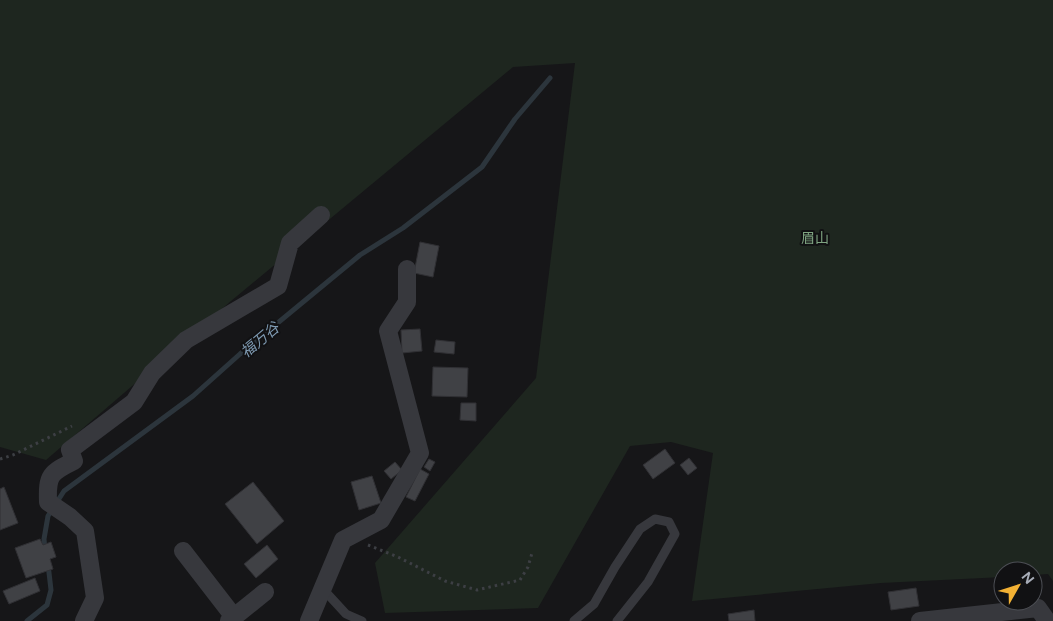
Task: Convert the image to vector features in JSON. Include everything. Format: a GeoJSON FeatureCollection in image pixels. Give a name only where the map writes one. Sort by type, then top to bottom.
{"type":"FeatureCollection","features":[{"type":"Feature","properties":{"kind":"street"},"geometry":{"type":"LineString","coordinates":[[84,621],[95,598],[85,531],[70,517],[48,502],[47,482],[56,470],[74,461],[70,450],[134,402],[152,373],[186,340],[278,286],[290,243],[321,216]]}},
{"type":"Feature","properties":{"kind":"street"},"geometry":{"type":"LineString","coordinates":[[309,621],[343,540],[381,520],[420,453],[388,331],[407,302],[407,269]]}},
{"type":"Feature","properties":{"kind":"street"},"geometry":{"type":"LineString","coordinates":[[183,550],[232,619],[265,592]]}},
{"type":"Feature","properties":{"kind":"street"},"geometry":{"type":"LineString","coordinates":[[920,621],[948,620],[1038,608],[1047,621]]}},
{"type":"Feature","properties":{"kind":"lane"},"geometry":{"type":"LineString","coordinates":[[574,621],[594,604],[640,529],[655,519],[669,522],[675,534],[648,582],[617,621]]}},
{"type":"Feature","properties":{"kind":"lane"},"geometry":{"type":"LineString","coordinates":[[323,588],[346,614],[362,621]]}},
{"type":"Feature","properties":{"kind":"path"},"geometry":{"type":"LineString","coordinates":[[367,545],[398,557],[445,581],[477,590],[520,580],[528,567],[532,554]]}},
{"type":"Feature","properties":{"kind":"green space","name":"眉山"},"geometry":{"type":"Polygon","coordinates":[[[0,0],[1053,0],[1053,581],[1048,574],[1043,574],[1043,561],[993,561],[993,577],[881,583],[692,601],[713,453],[671,442],[630,446],[538,608],[385,613],[375,563],[536,378],[575,63],[513,67],[231,301],[46,460],[0,447],[0,0]]]}},
{"type":"Feature","properties":{"kind":"building"},"geometry":{"type":"Polygon","coordinates":[[[420,242],[439,246],[433,277],[414,273],[420,242]]]}},
{"type":"Feature","properties":{"kind":"building"},"geometry":{"type":"Polygon","coordinates":[[[420,329],[422,351],[402,353],[401,330],[420,329]]]}},
{"type":"Feature","properties":{"kind":"building"},"geometry":{"type":"Polygon","coordinates":[[[436,340],[455,342],[454,354],[434,352],[436,340]]]}},
{"type":"Feature","properties":{"kind":"building"},"geometry":{"type":"Polygon","coordinates":[[[433,367],[468,368],[467,397],[432,396],[433,367]]]}},
{"type":"Feature","properties":{"kind":"building"},"geometry":{"type":"Polygon","coordinates":[[[461,403],[476,403],[476,421],[460,420],[461,403]]]}},
{"type":"Feature","properties":{"kind":"building"},"geometry":{"type":"Polygon","coordinates":[[[665,449],[675,463],[653,479],[643,465],[665,449]]]}},
{"type":"Feature","properties":{"kind":"building"},"geometry":{"type":"Polygon","coordinates":[[[689,458],[697,468],[688,475],[680,465],[689,458]]]}},
{"type":"Feature","properties":{"kind":"building"},"geometry":{"type":"Polygon","coordinates":[[[429,459],[435,462],[430,471],[424,467],[429,459]]]}},
{"type":"Feature","properties":{"kind":"building"},"geometry":{"type":"Polygon","coordinates":[[[395,462],[402,470],[391,479],[384,471],[395,462]]]}},
{"type":"Feature","properties":{"kind":"building"},"geometry":{"type":"Polygon","coordinates":[[[420,469],[429,474],[415,501],[406,497],[420,469]]]}},
{"type":"Feature","properties":{"kind":"building"},"geometry":{"type":"Polygon","coordinates":[[[372,476],[381,503],[359,510],[351,482],[372,476]]]}},
{"type":"Feature","properties":{"kind":"building"},"geometry":{"type":"Polygon","coordinates":[[[253,482],[284,521],[257,544],[225,504],[253,482]]]}},
{"type":"Feature","properties":{"kind":"building"},"geometry":{"type":"Polygon","coordinates":[[[4,487],[18,523],[0,530],[0,489],[4,487]]]}},
{"type":"Feature","properties":{"kind":"building"},"geometry":{"type":"Polygon","coordinates":[[[40,539],[43,545],[51,542],[56,557],[50,559],[53,569],[26,578],[15,548],[40,539]]]}},
{"type":"Feature","properties":{"kind":"building"},"geometry":{"type":"Polygon","coordinates":[[[267,545],[278,559],[256,578],[244,564],[267,545]]]}},
{"type":"Feature","properties":{"kind":"building"},"geometry":{"type":"Polygon","coordinates":[[[35,578],[40,591],[9,604],[3,591],[35,578]]]}},
{"type":"Feature","properties":{"kind":"building"},"geometry":{"type":"Polygon","coordinates":[[[916,588],[919,606],[891,610],[888,592],[916,588]]]}},
{"type":"Feature","properties":{"kind":"building"},"geometry":{"type":"Polygon","coordinates":[[[754,610],[755,621],[729,621],[728,614],[754,610]]]}},
{"type":"Feature","properties":{"kind":"waterway","name":"福万谷"},"geometry":{"type":"LineString","coordinates":[[45,551],[44,539],[48,516],[64,491],[193,396],[240,354],[360,255],[403,228],[482,167],[515,119],[550,78]]}},
{"type":"Feature","properties":{"kind":"waterway","name":"福万谷"},"geometry":{"type":"LineString","coordinates":[[27,621],[47,605],[51,590],[48,564]]}}]}
